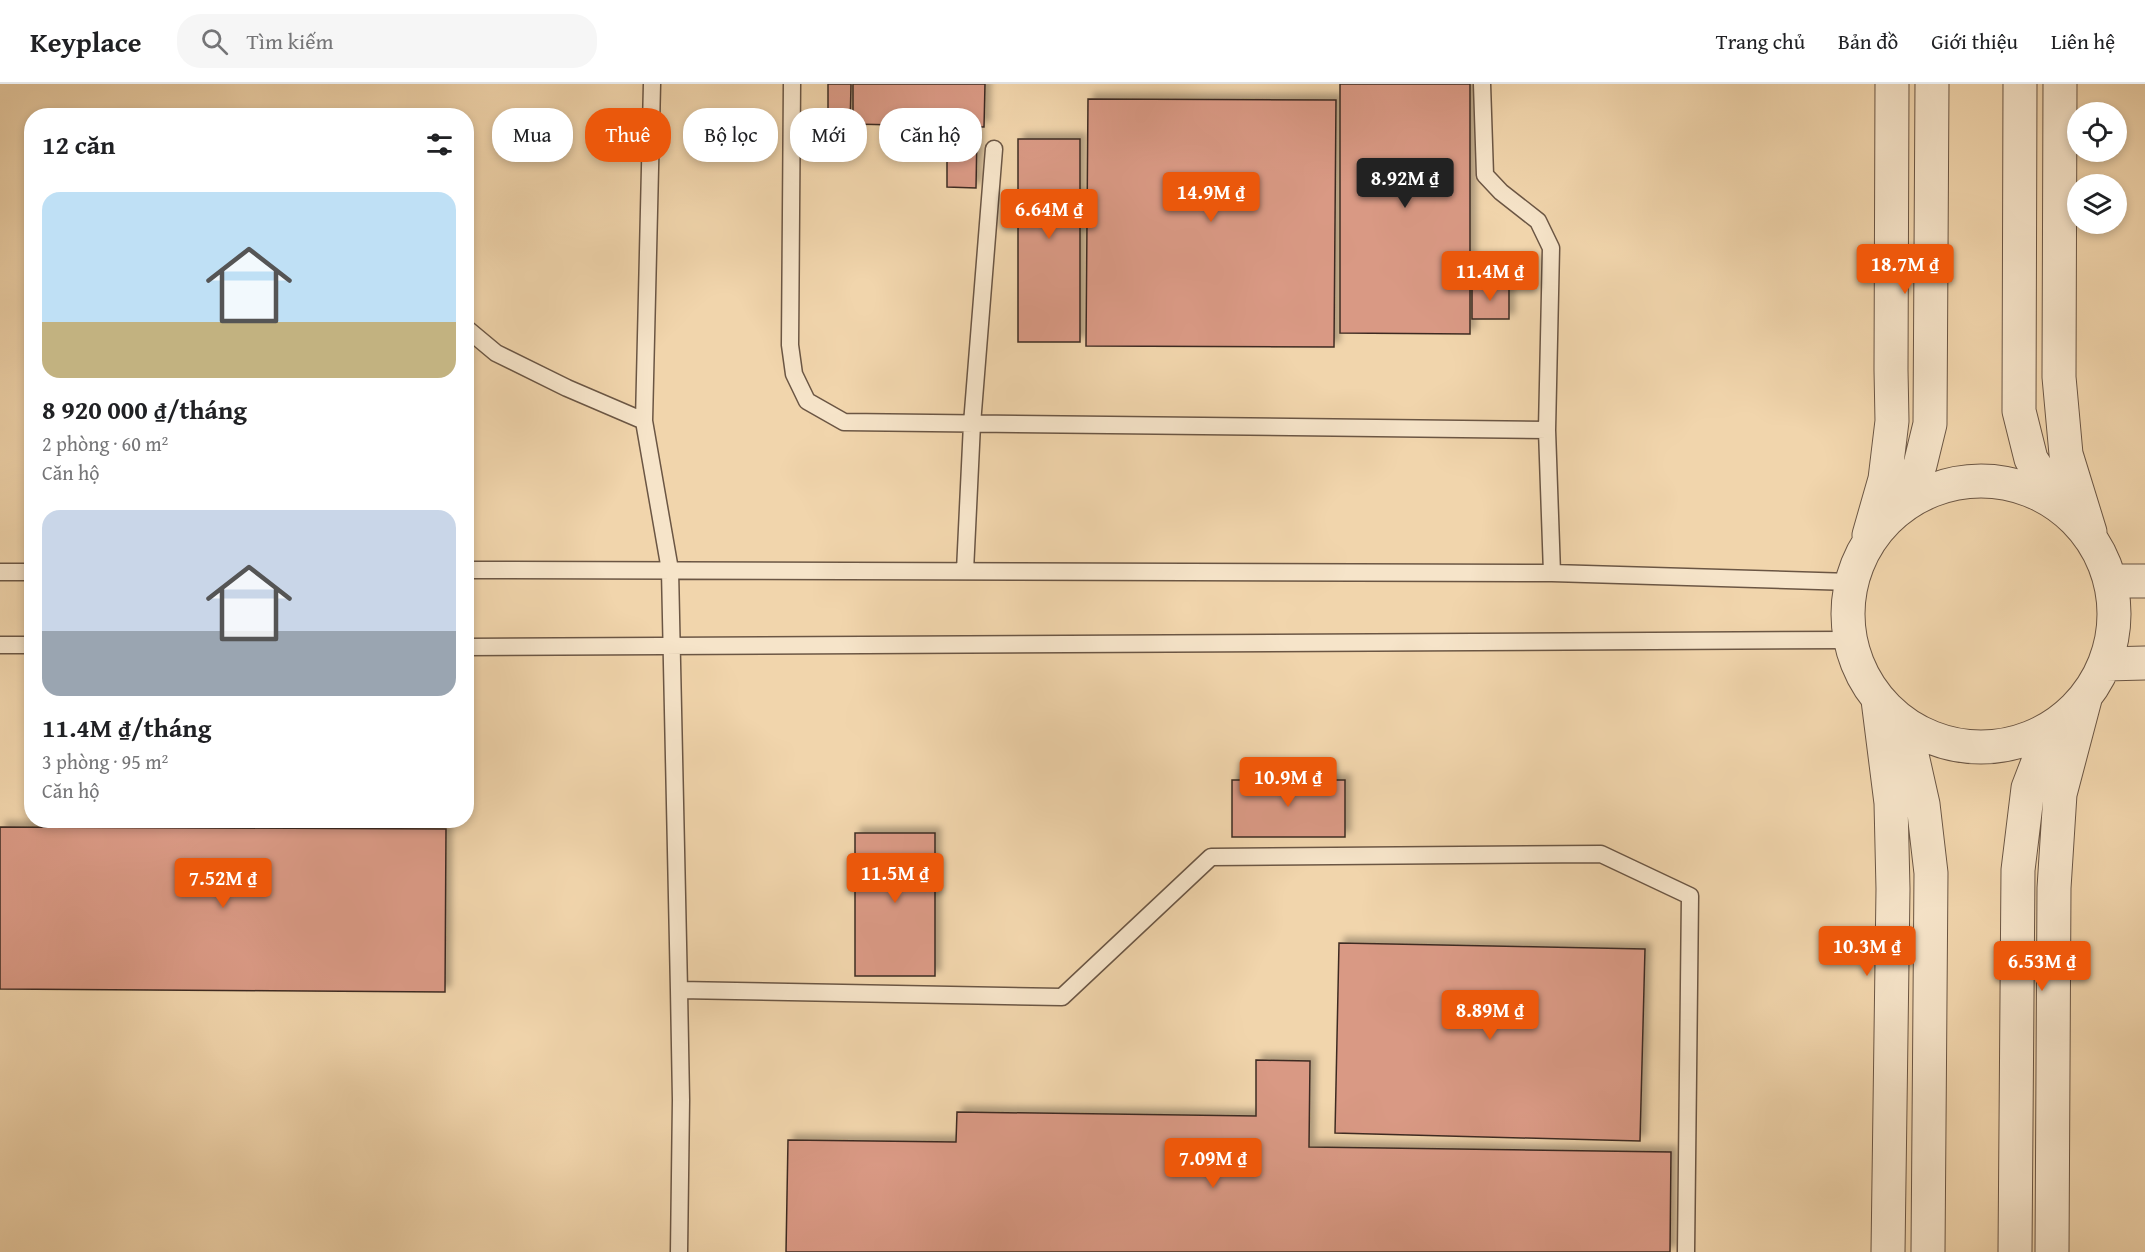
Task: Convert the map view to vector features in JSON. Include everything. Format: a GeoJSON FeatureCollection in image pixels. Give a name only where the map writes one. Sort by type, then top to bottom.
{"type":"FeatureCollection","features":[{"type":"Feature","properties":{"kind":"street"},"geometry":{"type":"LineString","coordinates":[[1892,84],[1892,421],[1886,478],[1867,544],[1851,582],[1847,611],[1850,640],[1860,672],[1878,700],[1905,724],[1937,741],[1973,748],[2009,745],[2051,728],[2085,699]]}},
{"type":"Feature","properties":{"kind":"street"},"geometry":{"type":"LineString","coordinates":[[1867,544],[1894,512],[1920,465],[1930,424],[1932,84]]}},
{"type":"Feature","properties":{"kind":"street"},"geometry":{"type":"LineString","coordinates":[[2020,84],[2019,411],[2031,459],[2061,506],[2092,539]]}},
{"type":"Feature","properties":{"kind":"street"},"geometry":{"type":"LineString","coordinates":[[2052,1252],[2054,888],[2060,794],[2085,699],[2106,664],[2114,620],[2110,582],[2092,539],[2067,454],[2059,377],[2060,84]]}},
{"type":"Feature","properties":{"kind":"street"},"geometry":{"type":"LineString","coordinates":[[1894,512],[1929,490],[1974,480],[2020,486],[2061,506]]}},
{"type":"Feature","properties":{"kind":"street"},"geometry":{"type":"LineString","coordinates":[[2110,582],[2145,581]]}},
{"type":"Feature","properties":{"kind":"street"},"geometry":{"type":"LineString","coordinates":[[2106,664],[2145,663]]}},
{"type":"Feature","properties":{"kind":"street"},"geometry":{"type":"LineString","coordinates":[[1878,700],[1891,803],[1893,889],[1888,1252]]}},
{"type":"Feature","properties":{"kind":"street"},"geometry":{"type":"LineString","coordinates":[[1905,724],[1923,804],[1931,873],[1928,1252]]}},
{"type":"Feature","properties":{"kind":"street"},"geometry":{"type":"LineString","coordinates":[[2015,1252],[2018,870],[2028,788],[2051,728]]}},
{"type":"Feature","properties":{"kind":"lane"},"geometry":{"type":"LineString","coordinates":[[652,84],[644,421],[670,570],[681,1100],[678,1252]]}},
{"type":"Feature","properties":{"kind":"lane"},"geometry":{"type":"LineString","coordinates":[[792,84],[790,345],[794,374],[807,401],[844,422],[1547,430]]}},
{"type":"Feature","properties":{"kind":"lane"},"geometry":{"type":"LineString","coordinates":[[1482,84],[1485,175],[1501,192],[1538,221],[1551,248],[1547,430],[1552,573]]}},
{"type":"Feature","properties":{"kind":"lane"},"geometry":{"type":"LineString","coordinates":[[965,571],[972,424],[994,149]]}},
{"type":"Feature","properties":{"kind":"lane"},"geometry":{"type":"LineString","coordinates":[[474,335],[496,353],[567,388],[644,421]]}},
{"type":"Feature","properties":{"kind":"lane"},"geometry":{"type":"LineString","coordinates":[[474,570],[1552,573],[1851,582]]}},
{"type":"Feature","properties":{"kind":"lane"},"geometry":{"type":"LineString","coordinates":[[0,572],[24,572]]}},
{"type":"Feature","properties":{"kind":"lane"},"geometry":{"type":"LineString","coordinates":[[474,646],[672,647],[1850,640]]}},
{"type":"Feature","properties":{"kind":"lane"},"geometry":{"type":"LineString","coordinates":[[0,645],[24,645]]}},
{"type":"Feature","properties":{"kind":"lane"},"geometry":{"type":"LineString","coordinates":[[679,990],[1062,998],[1211,857],[1600,854],[1690,896],[1686,1252]]}},
{"type":"Feature","properties":{"kind":"building"},"geometry":{"type":"Polygon","coordinates":[[[828,84],[851,84],[850,108],[828,108],[828,84]]]}},
{"type":"Feature","properties":{"kind":"building"},"geometry":{"type":"Polygon","coordinates":[[[853,84],[985,84],[984,127],[982,127],[982,108],[879,108],[879,125],[867,124],[867,108],[853,108],[853,84]]]}},
{"type":"Feature","properties":{"kind":"building"},"geometry":{"type":"Polygon","coordinates":[[[1340,84],[1470,84],[1470,334],[1340,333],[1340,84]]]}},
{"type":"Feature","properties":{"kind":"building"},"geometry":{"type":"Polygon","coordinates":[[[1088,99],[1336,100],[1334,347],[1086,346],[1088,99]]]}},
{"type":"Feature","properties":{"kind":"building"},"geometry":{"type":"Polygon","coordinates":[[[1018,139],[1080,139],[1080,342],[1018,342],[1018,139]]]}},
{"type":"Feature","properties":{"kind":"building"},"geometry":{"type":"Polygon","coordinates":[[[947,162],[976,162],[976,188],[947,187],[947,162]]]}},
{"type":"Feature","properties":{"kind":"building"},"geometry":{"type":"Polygon","coordinates":[[[1472,284],[1509,284],[1509,319],[1472,319],[1472,284]]]}},
{"type":"Feature","properties":{"kind":"building"},"geometry":{"type":"Polygon","coordinates":[[[1232,780],[1345,780],[1345,837],[1232,837],[1232,780]]]}},
{"type":"Feature","properties":{"kind":"building"},"geometry":{"type":"Polygon","coordinates":[[[0,827],[446,829],[445,992],[0,989],[0,827]]]}},
{"type":"Feature","properties":{"kind":"building"},"geometry":{"type":"Polygon","coordinates":[[[855,833],[935,833],[935,976],[855,976],[855,833]]]}},
{"type":"Feature","properties":{"kind":"building"},"geometry":{"type":"Polygon","coordinates":[[[1339,943],[1645,949],[1640,1141],[1335,1133],[1339,943]]]}},
{"type":"Feature","properties":{"kind":"building"},"geometry":{"type":"Polygon","coordinates":[[[1256,1060],[1310,1061],[1309,1147],[1671,1152],[1670,1252],[786,1252],[788,1140],[956,1142],[957,1112],[1256,1116],[1256,1060]]]}}]}
